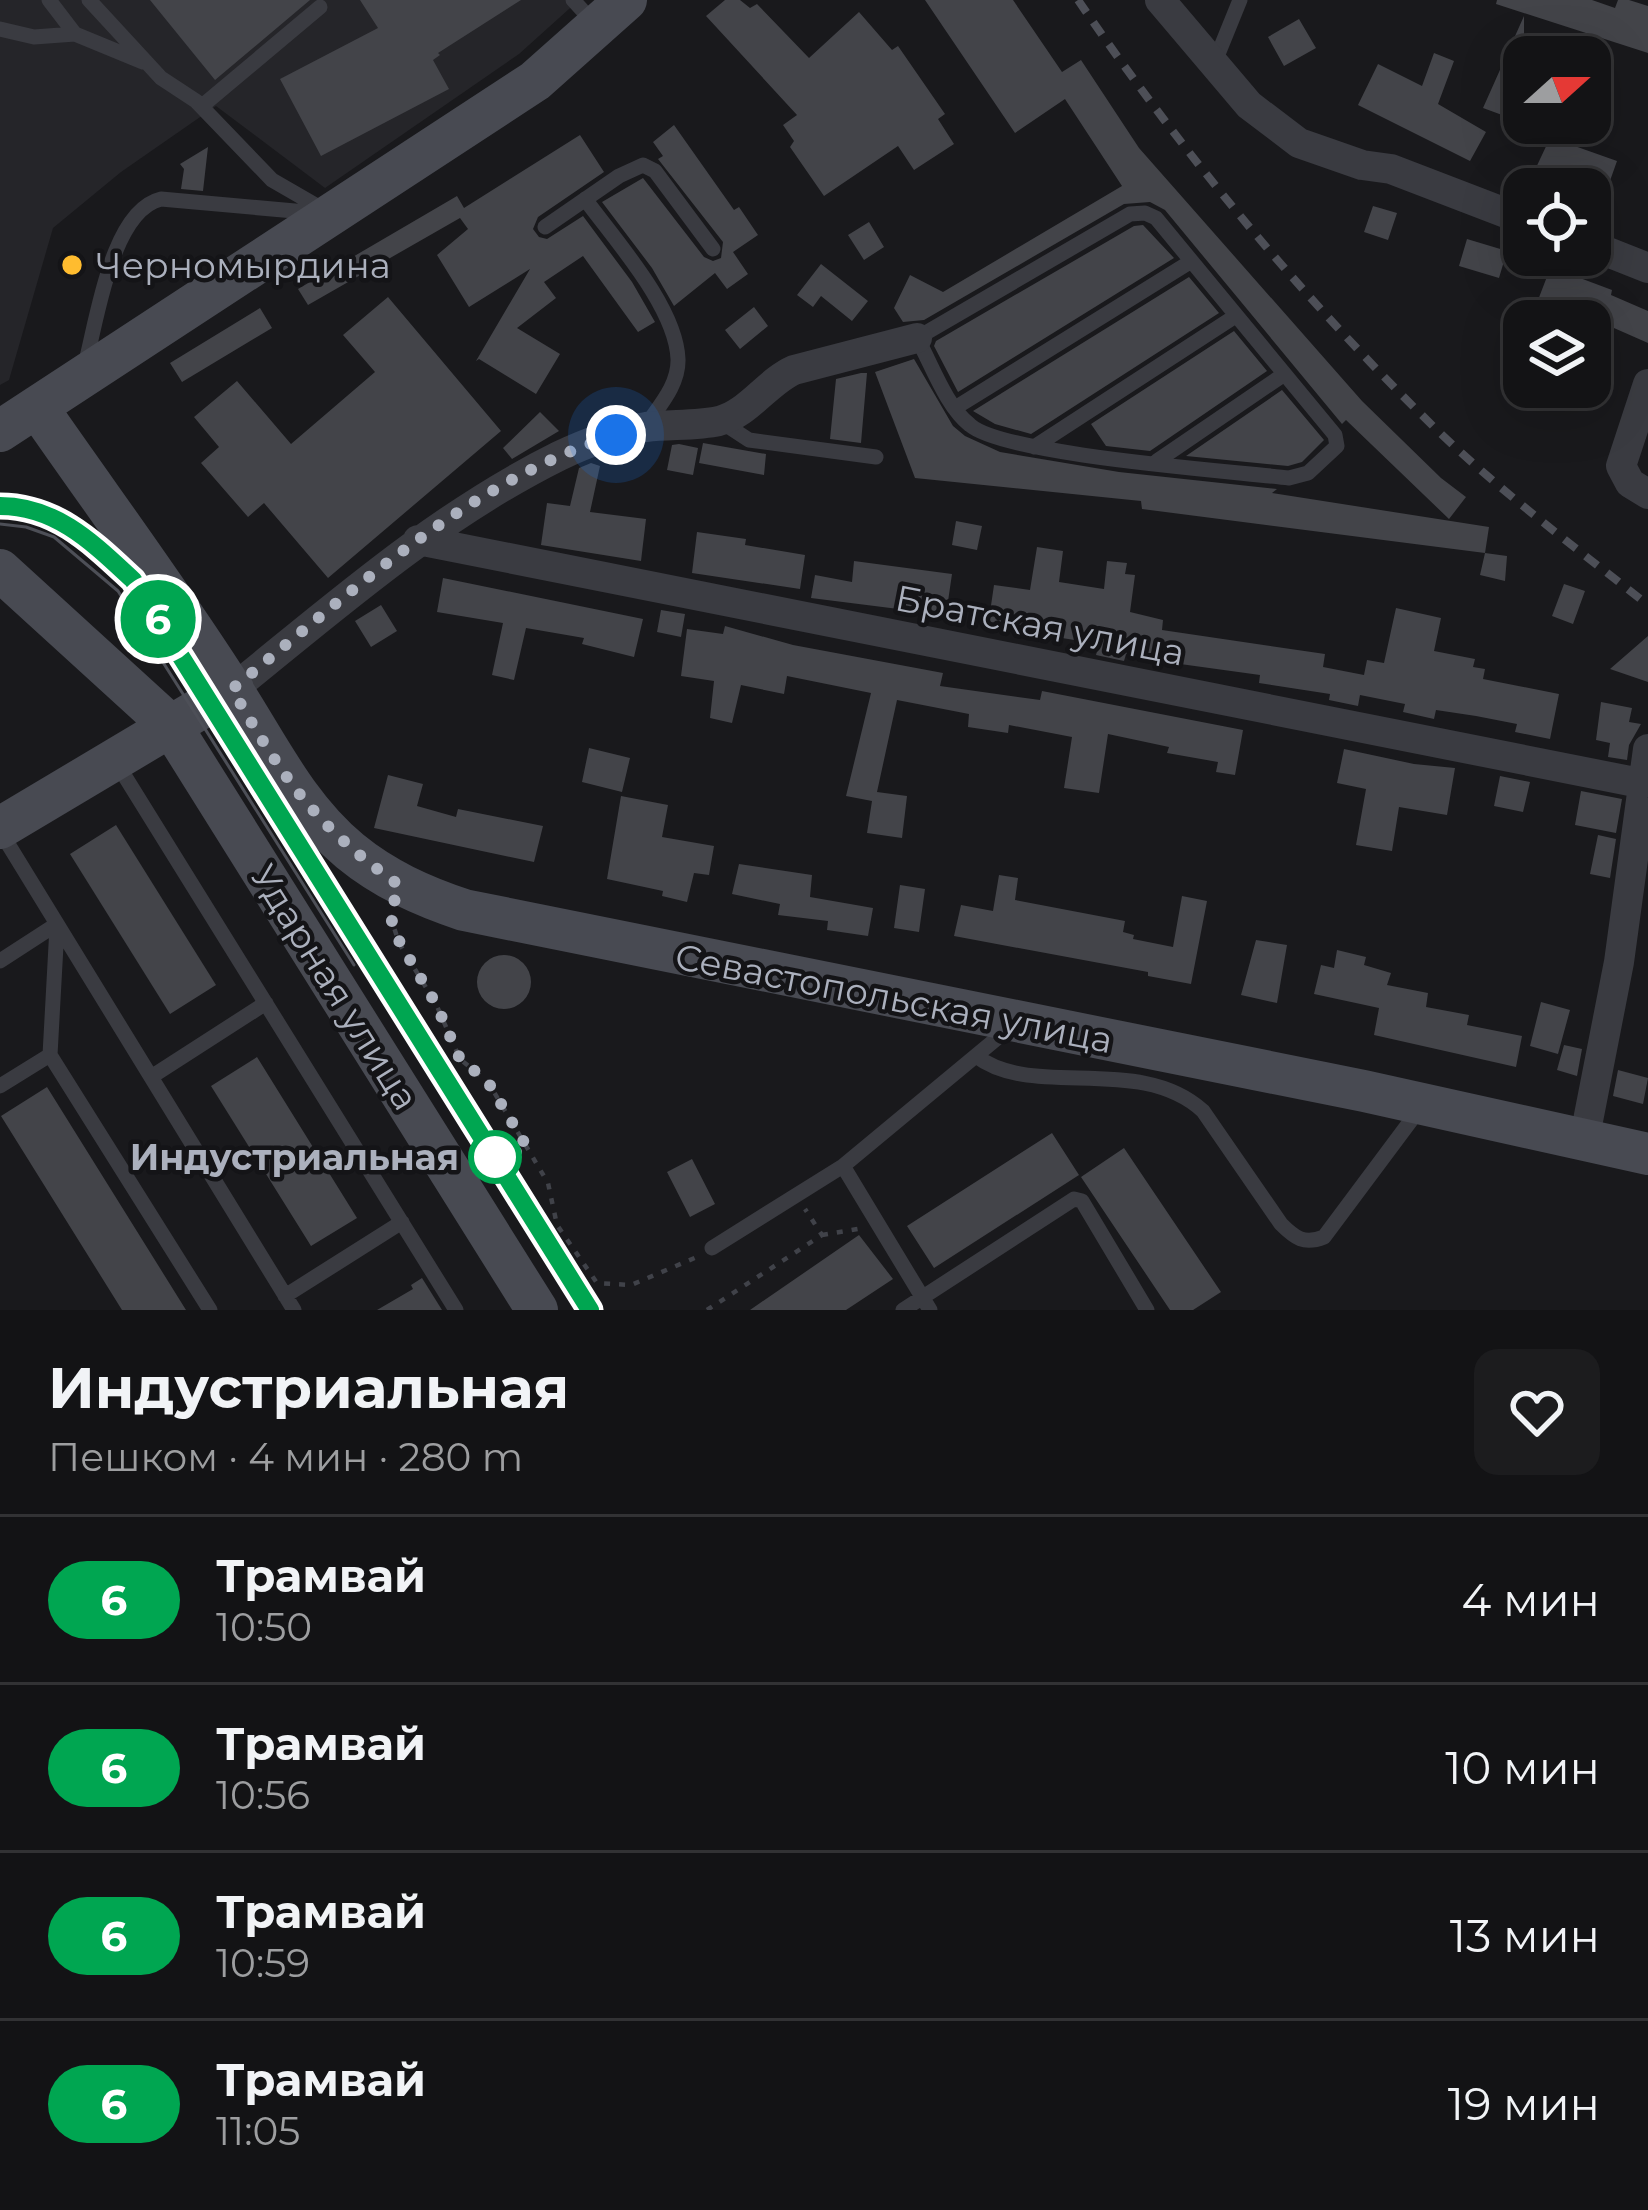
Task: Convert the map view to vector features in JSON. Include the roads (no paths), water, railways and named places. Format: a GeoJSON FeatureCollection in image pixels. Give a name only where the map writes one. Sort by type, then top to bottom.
{"type":"FeatureCollection","features":[{"type":"Feature","properties":{"kind":"street"},"geometry":{"type":"LineString","coordinates":[[1160,0],[1261,116],[1299,143],[1390,170],[1503,212]]}},
{"type":"Feature","properties":{"kind":"street"},"geometry":{"type":"LineString","coordinates":[[0,431],[535,81],[599,9]]}},
{"type":"Feature","properties":{"kind":"street"},"geometry":{"type":"LineString","coordinates":[[1611,253],[1648,268]]}},
{"type":"Feature","properties":{"kind":"street"},"geometry":{"type":"LineString","coordinates":[[0,830],[232,689],[418,540],[562,454],[644,428],[720,421],[741,411],[777,378],[794,370],[917,338]]}},
{"type":"Feature","properties":{"kind":"street"},"geometry":{"type":"LineString","coordinates":[[1648,384],[1621,466],[1630,483],[1648,494]]}},
{"type":"Feature","properties":{"kind":"street","name":"Севастопольская улица"},"geometry":{"type":"LineString","coordinates":[[37,407],[232,689],[306,805],[349,850],[399,885],[464,910],[1648,1154]]}},
{"type":"Feature","properties":{"kind":"street","name":"Братская улица"},"geometry":{"type":"LineString","coordinates":[[418,540],[1644,783]]}},
{"type":"Feature","properties":{"kind":"street","name":"Ударная улица"},"geometry":{"type":"LineString","coordinates":[[0,570],[171,726],[537,1310]]}},
{"type":"Feature","properties":{"kind":"street"},"geometry":{"type":"LineString","coordinates":[[1584,1141],[1633,964],[1648,749]]}},
{"type":"Feature","properties":{"kind":"lane"},"geometry":{"type":"LineString","coordinates":[[49,0],[75,34]]}},
{"type":"Feature","properties":{"kind":"lane"},"geometry":{"type":"LineString","coordinates":[[1213,66],[1240,0]]}},
{"type":"Feature","properties":{"kind":"lane"},"geometry":{"type":"LineString","coordinates":[[92,1],[161,78],[202,106],[272,180],[332,214]]}},
{"type":"Feature","properties":{"kind":"lane"},"geometry":{"type":"LineString","coordinates":[[202,106],[320,7]]}},
{"type":"Feature","properties":{"kind":"lane"},"geometry":{"type":"LineString","coordinates":[[0,29],[34,37],[75,34],[146,63]]}},
{"type":"Feature","properties":{"kind":"lane"},"geometry":{"type":"LineString","coordinates":[[545,227],[630,170],[648,166],[713,250]]}},
{"type":"Feature","properties":{"kind":"lane"},"geometry":{"type":"LineString","coordinates":[[585,199],[659,302],[673,336],[679,360],[672,388],[644,428]]}},
{"type":"Feature","properties":{"kind":"lane"},"geometry":{"type":"LineString","coordinates":[[82,378],[115,253],[136,213],[149,201],[332,214]]}},
{"type":"Feature","properties":{"kind":"lane"},"geometry":{"type":"LineString","coordinates":[[1130,214],[1156,218],[1190,262],[1335,435],[1336,446],[1308,473],[1289,478],[1034,447],[988,437],[967,424],[917,338],[1130,214]]}},
{"type":"Feature","properties":{"kind":"lane"},"geometry":{"type":"LineString","coordinates":[[956,408],[1190,262]]}},
{"type":"Feature","properties":{"kind":"lane"},"geometry":{"type":"LineString","coordinates":[[1034,447],[1234,317]]}},
{"type":"Feature","properties":{"kind":"lane"},"geometry":{"type":"LineString","coordinates":[[1156,462],[1283,375]]}},
{"type":"Feature","properties":{"kind":"lane"},"geometry":{"type":"LineString","coordinates":[[720,421],[749,440],[876,458]]}},
{"type":"Feature","properties":{"kind":"lane"},"geometry":{"type":"LineString","coordinates":[[114,760],[456,1310]]}},
{"type":"Feature","properties":{"kind":"lane"},"geometry":{"type":"LineString","coordinates":[[0,830],[290,1303],[402,1222]]}},
{"type":"Feature","properties":{"kind":"lane"},"geometry":{"type":"LineString","coordinates":[[0,961],[57,924]]}},
{"type":"Feature","properties":{"kind":"lane"},"geometry":{"type":"LineString","coordinates":[[57,924],[50,1055],[211,1310]]}},
{"type":"Feature","properties":{"kind":"lane"},"geometry":{"type":"LineString","coordinates":[[151,1077],[266,1004]]}},
{"type":"Feature","properties":{"kind":"lane"},"geometry":{"type":"LineString","coordinates":[[712,1248],[843,1166],[1015,1023]]}},
{"type":"Feature","properties":{"kind":"lane"},"geometry":{"type":"LineString","coordinates":[[0,1086],[50,1055]]}},
{"type":"Feature","properties":{"kind":"lane"},"geometry":{"type":"LineString","coordinates":[[976,1055],[1002,1072],[1135,1082],[1191,1100],[1281,1224],[1296,1239],[1311,1242],[1324,1237],[1423,1104]]}},
{"type":"Feature","properties":{"kind":"lane"},"geometry":{"type":"LineString","coordinates":[[843,1166],[925,1304]]}},
{"type":"Feature","properties":{"kind":"lane"},"geometry":{"type":"LineString","coordinates":[[903,1310],[925,1304],[1074,1199],[1087,1208],[1147,1310]]}},
{"type":"Feature","properties":{"kind":"tram line"},"geometry":{"type":"LineString","coordinates":[[0,506],[57,520],[133,580],[590,1310]]}},
{"type":"Feature","properties":{"kind":"tram line","name":"6"},"geometry":{"type":"LineString","coordinates":[[0,506],[46,514],[78,530],[133,580],[590,1310]]}},
{"type":"Feature","properties":{"kind":"tram line"},"geometry":{"type":"LineString","coordinates":[[0,524],[54,537],[118,591],[354,965]]}},
{"type":"Feature","properties":{"kind":"railway"},"geometry":{"type":"LineString","coordinates":[[1078,0],[1202,169],[1387,380],[1461,453],[1648,605]]}},
{"type":"Feature","properties":{"kind":"place","name":"Черномырдина"},"geometry":{"type":"Point","coordinates":[72,265]}},
{"type":"Feature","properties":{"kind":"place","name":"Индустриальная"},"geometry":{"type":"Point","coordinates":[495,1157]}}]}
